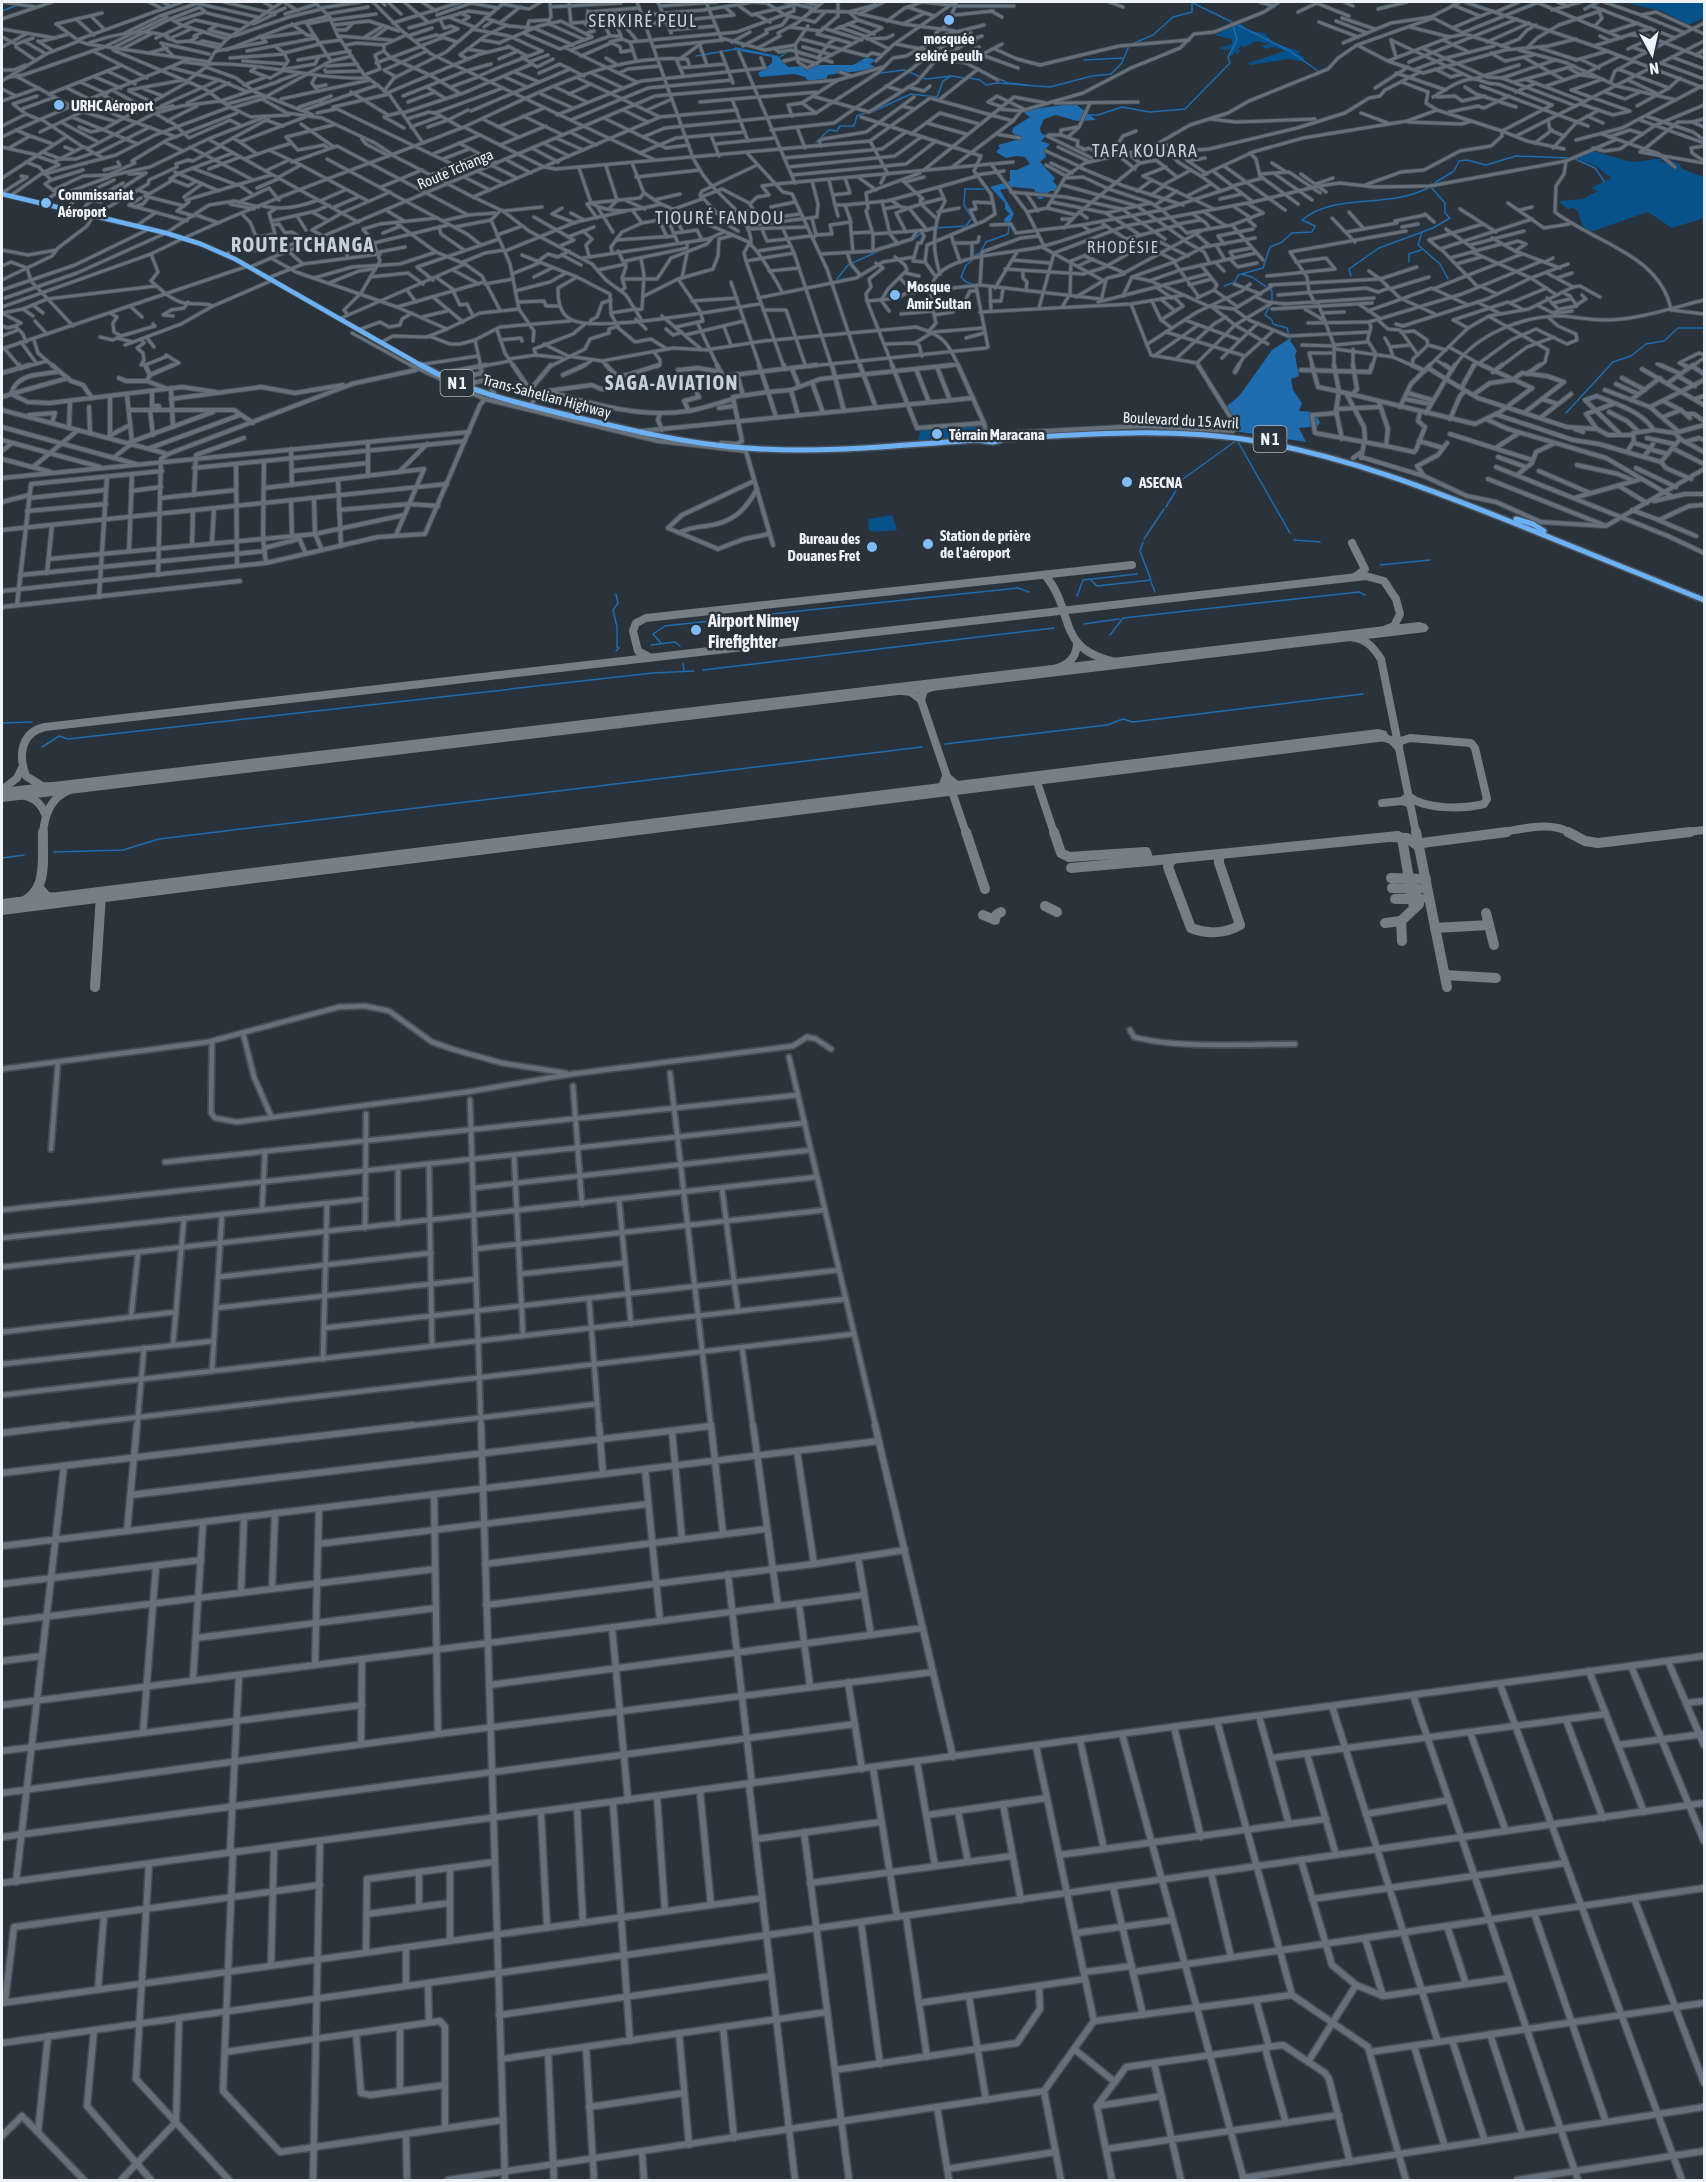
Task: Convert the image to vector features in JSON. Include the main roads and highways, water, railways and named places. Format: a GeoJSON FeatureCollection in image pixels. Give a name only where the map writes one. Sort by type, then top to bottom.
{"type":"FeatureCollection","features":[{"type":"Feature","properties":{"kind":"highway","name":"Trans-Sahelian Highway"},"geometry":{"type":"LineString","coordinates":[[2,194],[166,233],[226,254],[418,367],[488,397],[661,437],[745,449],[820,450],[947,442],[986,434]]}},
{"type":"Feature","properties":{"kind":"highway","name":"Boulevard du 15 Avril"},"geometry":{"type":"LineString","coordinates":[[997,436],[1121,429],[1203,431],[1286,441],[1353,458],[1361,457],[1704,598]]}},
{"type":"Feature","properties":{"kind":"highway","name":"Boulevard du 15 Avril"},"geometry":{"type":"LineString","coordinates":[[997,436],[1013,438],[1124,432],[1171,433],[1225,436],[1285,445],[1392,474],[1522,527],[1532,526]]}},
{"type":"Feature","properties":{"kind":"highway"},"geometry":{"type":"LineString","coordinates":[[986,434],[997,436],[993,442],[986,434]]}},
{"type":"Feature","properties":{"kind":"highway"},"geometry":{"type":"LineString","coordinates":[[998,447],[1013,438]]}},
{"type":"Feature","properties":{"kind":"waterway"},"geometry":{"type":"LineString","coordinates":[[2,11],[26,2]]}},
{"type":"Feature","properties":{"kind":"waterway"},"geometry":{"type":"LineString","coordinates":[[1134,43],[1153,35],[1173,17],[1192,12],[1192,2]]}},
{"type":"Feature","properties":{"kind":"waterway"},"geometry":{"type":"LineString","coordinates":[[1090,115],[1098,115],[1122,107],[1150,112],[1185,109],[1230,63],[1228,57],[1237,40],[1232,22],[1193,3]]}},
{"type":"Feature","properties":{"kind":"waterway"},"geometry":{"type":"LineString","coordinates":[[1236,24],[1290,51],[1318,71]]}},
{"type":"Feature","properties":{"kind":"waterway"},"geometry":{"type":"LineString","coordinates":[[970,78],[980,80],[986,85],[997,83],[1050,87],[1092,76],[1111,74],[1121,64],[1129,46]]}},
{"type":"Feature","properties":{"kind":"waterway"},"geometry":{"type":"LineString","coordinates":[[696,56],[736,49]]}},
{"type":"Feature","properties":{"kind":"waterway"},"geometry":{"type":"LineString","coordinates":[[780,57],[786,53]]}},
{"type":"Feature","properties":{"kind":"waterway"},"geometry":{"type":"LineString","coordinates":[[1084,60],[1122,58]]}},
{"type":"Feature","properties":{"kind":"waterway"},"geometry":{"type":"LineString","coordinates":[[881,73],[904,70],[926,79],[951,76]]}},
{"type":"Feature","properties":{"kind":"waterway"},"geometry":{"type":"LineString","coordinates":[[872,112],[911,94],[937,97],[943,81],[951,76]]}},
{"type":"Feature","properties":{"kind":"waterway"},"geometry":{"type":"LineString","coordinates":[[951,76],[965,78]]}},
{"type":"Feature","properties":{"kind":"waterway"},"geometry":{"type":"LineString","coordinates":[[999,79],[1008,83],[1027,85]]}},
{"type":"Feature","properties":{"kind":"waterway"},"geometry":{"type":"LineString","coordinates":[[816,142],[829,130],[837,131],[840,126],[854,126],[857,116],[867,112]]}},
{"type":"Feature","properties":{"kind":"waterway"},"geometry":{"type":"LineString","coordinates":[[1431,185],[1454,171],[1459,161],[1467,160],[1486,165],[1516,156],[1568,158]]}},
{"type":"Feature","properties":{"kind":"waterway"},"geometry":{"type":"LineString","coordinates":[[1575,159],[1595,168],[1604,181]]}},
{"type":"Feature","properties":{"kind":"waterway"},"geometry":{"type":"LineString","coordinates":[[1422,232],[1450,218],[1445,213],[1445,203],[1431,187]]}},
{"type":"Feature","properties":{"kind":"waterway"},"geometry":{"type":"LineString","coordinates":[[1241,274],[1263,268],[1270,247],[1282,242],[1292,233],[1312,232],[1315,226],[1302,220],[1315,211],[1346,203],[1396,198],[1428,188]]}},
{"type":"Feature","properties":{"kind":"waterway"},"geometry":{"type":"LineString","coordinates":[[935,228],[966,226],[972,218],[964,205],[965,189],[984,189]]}},
{"type":"Feature","properties":{"kind":"waterway"},"geometry":{"type":"LineString","coordinates":[[974,256],[980,253],[986,242],[1008,234],[1009,226]]}},
{"type":"Feature","properties":{"kind":"waterway"},"geometry":{"type":"LineString","coordinates":[[892,247],[913,240],[922,232]]}},
{"type":"Feature","properties":{"kind":"waterway"},"geometry":{"type":"LineString","coordinates":[[1351,276],[1349,269],[1379,248],[1422,232]]}},
{"type":"Feature","properties":{"kind":"waterway"},"geometry":{"type":"LineString","coordinates":[[1422,232],[1418,245],[1440,264],[1448,279]]}},
{"type":"Feature","properties":{"kind":"waterway"},"geometry":{"type":"LineString","coordinates":[[1409,262],[1409,254],[1421,250]]}},
{"type":"Feature","properties":{"kind":"waterway"},"geometry":{"type":"LineString","coordinates":[[837,279],[848,265],[879,251]]}},
{"type":"Feature","properties":{"kind":"waterway"},"geometry":{"type":"LineString","coordinates":[[973,260],[966,265],[961,277],[966,282],[975,285]]}},
{"type":"Feature","properties":{"kind":"waterway"},"geometry":{"type":"LineString","coordinates":[[1224,286],[1235,282],[1238,275],[1241,274]]}},
{"type":"Feature","properties":{"kind":"waterway"},"geometry":{"type":"LineString","coordinates":[[1241,274],[1252,277],[1272,291],[1272,301]]}},
{"type":"Feature","properties":{"kind":"waterway"},"geometry":{"type":"LineString","coordinates":[[1270,305],[1265,315],[1272,320],[1273,324],[1287,328],[1290,340]]}},
{"type":"Feature","properties":{"kind":"waterway"},"geometry":{"type":"LineString","coordinates":[[1566,413],[1613,362],[1631,356],[1646,344],[1664,341],[1678,328],[1704,328]]}},
{"type":"Feature","properties":{"kind":"waterway"},"geometry":{"type":"LineString","coordinates":[[1166,507],[1183,479],[1237,440],[1290,533]]}},
{"type":"Feature","properties":{"kind":"waterway"},"geometry":{"type":"LineString","coordinates":[[1144,539],[1164,509]]}},
{"type":"Feature","properties":{"kind":"waterway"},"geometry":{"type":"LineString","coordinates":[[1294,540],[1320,542]]}},
{"type":"Feature","properties":{"kind":"waterway"},"geometry":{"type":"LineString","coordinates":[[1091,580],[1097,586],[1151,580],[1140,551],[1143,542]]}},
{"type":"Feature","properties":{"kind":"waterway"},"geometry":{"type":"LineString","coordinates":[[1380,565],[1430,560]]}},
{"type":"Feature","properties":{"kind":"waterway"},"geometry":{"type":"LineString","coordinates":[[1077,596],[1083,580],[1137,574]]}},
{"type":"Feature","properties":{"kind":"waterway"},"geometry":{"type":"LineString","coordinates":[[1151,582],[1155,592]]}},
{"type":"Feature","properties":{"kind":"waterway"},"geometry":{"type":"LineString","coordinates":[[762,615],[1018,588],[1029,592]]}},
{"type":"Feature","properties":{"kind":"waterway"},"geometry":{"type":"LineString","coordinates":[[1110,635],[1123,618],[1359,592],[1365,595]]}},
{"type":"Feature","properties":{"kind":"waterway"},"geometry":{"type":"LineString","coordinates":[[616,594],[618,603],[613,610],[617,627],[617,647],[619,648],[616,651]]}},
{"type":"Feature","properties":{"kind":"waterway"},"geometry":{"type":"LineString","coordinates":[[661,643],[653,634],[665,626],[755,616]]}},
{"type":"Feature","properties":{"kind":"waterway"},"geometry":{"type":"LineString","coordinates":[[1084,624],[1119,619]]}},
{"type":"Feature","properties":{"kind":"waterway"},"geometry":{"type":"LineString","coordinates":[[703,670],[1054,628]]}},
{"type":"Feature","properties":{"kind":"waterway"},"geometry":{"type":"LineString","coordinates":[[651,645],[675,642],[680,646]]}},
{"type":"Feature","properties":{"kind":"waterway"},"geometry":{"type":"LineString","coordinates":[[683,663],[684,671]]}},
{"type":"Feature","properties":{"kind":"waterway"},"geometry":{"type":"LineString","coordinates":[[42,747],[59,736],[68,739],[653,673],[694,671]]}},
{"type":"Feature","properties":{"kind":"waterway"},"geometry":{"type":"LineString","coordinates":[[945,744],[1107,725],[1123,719],[1133,722],[1363,694]]}},
{"type":"Feature","properties":{"kind":"waterway"},"geometry":{"type":"LineString","coordinates":[[2,723],[32,722]]}},
{"type":"Feature","properties":{"kind":"waterway"},"geometry":{"type":"LineString","coordinates":[[54,852],[123,850],[159,839],[922,747]]}},
{"type":"Feature","properties":{"kind":"waterway"},"geometry":{"type":"LineString","coordinates":[[2,858],[24,855]]}},
{"type":"Feature","properties":{"kind":"place","name":"mosquée sekiré peulh"},"geometry":{"type":"Point","coordinates":[949,20]}},
{"type":"Feature","properties":{"kind":"place","name":"URHC Aéroport"},"geometry":{"type":"Point","coordinates":[59,105]}},
{"type":"Feature","properties":{"kind":"place","name":"Commissariat Aéroport"},"geometry":{"type":"Point","coordinates":[46,203]}},
{"type":"Feature","properties":{"kind":"place","name":"Mosque Amir Sultan"},"geometry":{"type":"Point","coordinates":[895,295]}},
{"type":"Feature","properties":{"kind":"place","name":"Térrain Maracana"},"geometry":{"type":"Point","coordinates":[937,434]}},
{"type":"Feature","properties":{"kind":"place","name":"ASECNA"},"geometry":{"type":"Point","coordinates":[1127,482]}},
{"type":"Feature","properties":{"kind":"place","name":"Station de prière de l'aéroport"},"geometry":{"type":"Point","coordinates":[928,544]}},
{"type":"Feature","properties":{"kind":"place","name":"Bureau des Douanes Fret"},"geometry":{"type":"Point","coordinates":[872,547]}},
{"type":"Feature","properties":{"kind":"place","name":"Airport Nimey Firefighter"},"geometry":{"type":"Point","coordinates":[696,630]}},
{"type":"Feature","properties":{"kind":"district","name":"SERKIRÉ PEUL"},"geometry":{"type":"Point","coordinates":[643,20]}},
{"type":"Feature","properties":{"kind":"district","name":"TAFA KOUARA"},"geometry":{"type":"Point","coordinates":[1145,150]}},
{"type":"Feature","properties":{"kind":"district","name":"TIOURÉ FANDOU"},"geometry":{"type":"Point","coordinates":[720,217]}},
{"type":"Feature","properties":{"kind":"district","name":"ROUTE TCHANGA"},"geometry":{"type":"Point","coordinates":[303,244]}},
{"type":"Feature","properties":{"kind":"district","name":"RHODÉSIE"},"geometry":{"type":"Point","coordinates":[1123,247]}},
{"type":"Feature","properties":{"kind":"district","name":"SAGA-AVIATION"},"geometry":{"type":"Point","coordinates":[672,382]}}]}
